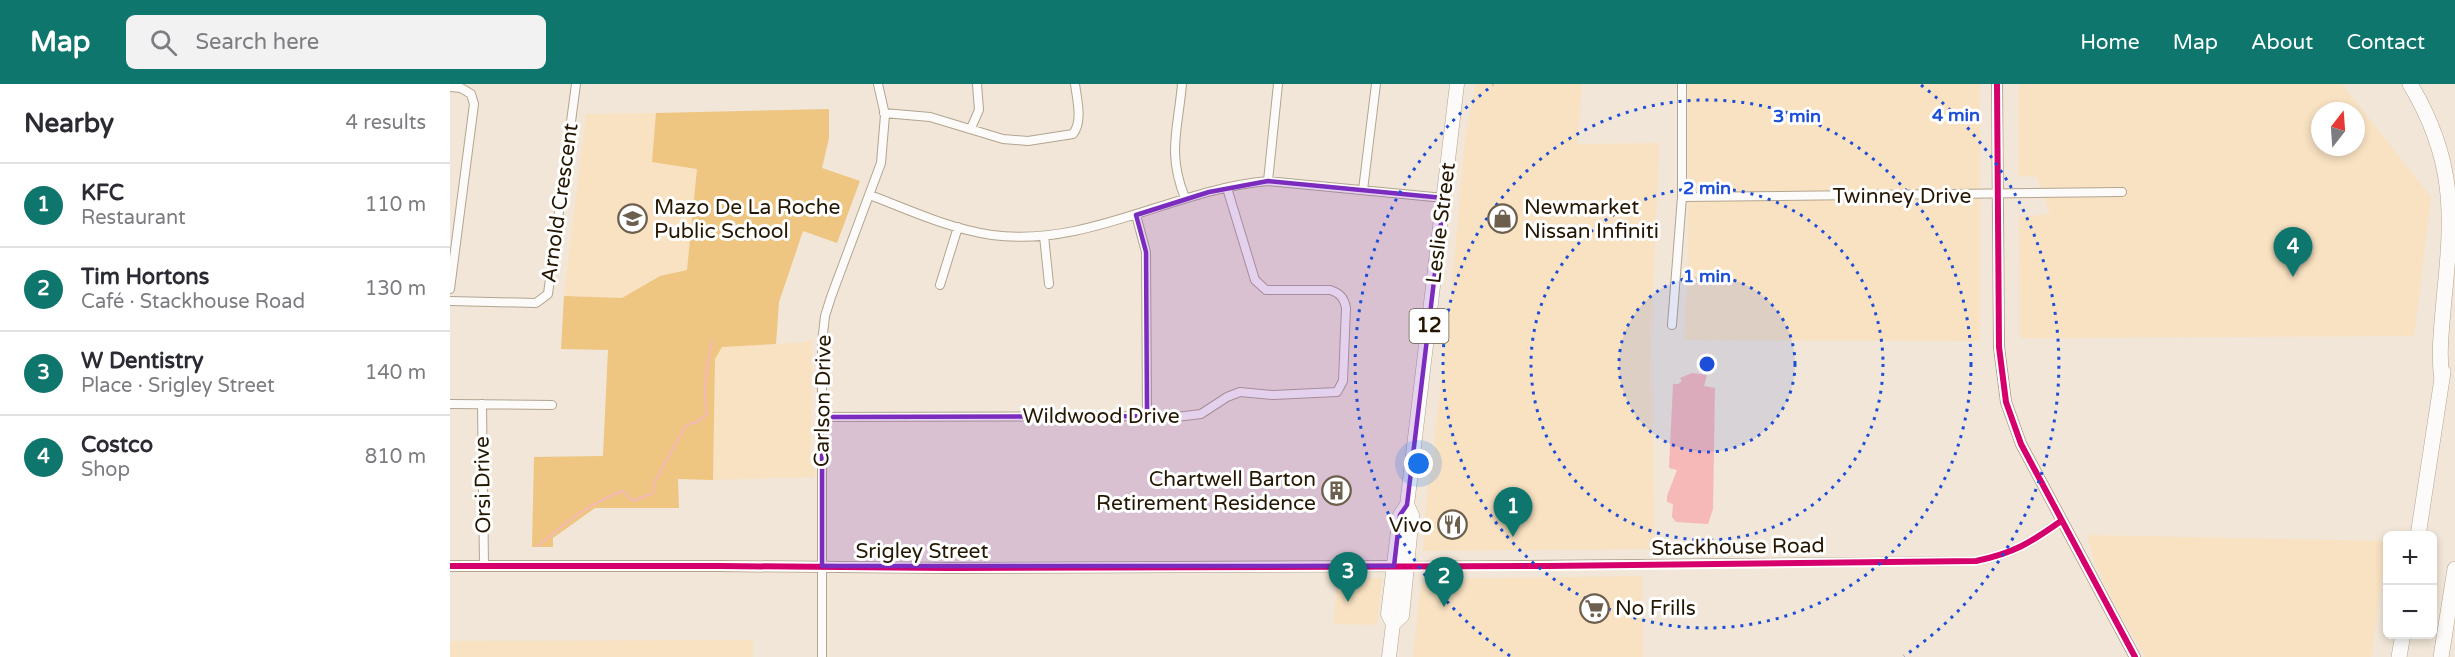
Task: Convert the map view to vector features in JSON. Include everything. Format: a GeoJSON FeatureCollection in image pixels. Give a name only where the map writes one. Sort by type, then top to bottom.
{"type":"FeatureCollection","features":[{"type":"Feature","properties":{"kind":"highway"},"geometry":{"type":"LineString","coordinates":[[2410,84],[2436,127],[2450,184],[2450,240],[2439,357],[2442,380]]}},
{"type":"Feature","properties":{"kind":"highway"},"geometry":{"type":"LineString","coordinates":[[2419,531],[2455,287]]}},
{"type":"Feature","properties":{"kind":"highway"},"geometry":{"type":"LineString","coordinates":[[2441,657],[2455,569]]}},
{"type":"Feature","properties":{"kind":"highway"},"geometry":{"type":"LineString","coordinates":[[2399,657],[2402,639]]}},
{"type":"Feature","properties":{"kind":"main road","name":"Leslie Street"},"geometry":{"type":"LineString","coordinates":[[1389,657],[1393,624],[1402,616],[1400,566],[1412,515],[1407,505],[1457,84]]}},
{"type":"Feature","properties":{"kind":"street","name":"Arnold Crescent"},"geometry":{"type":"LineString","coordinates":[[450,301],[536,303],[548,294],[576,84]]}},
{"type":"Feature","properties":{"kind":"street","name":"Carlson Drive"},"geometry":{"type":"LineString","coordinates":[[822,657],[822,343],[825,316],[881,163],[884,113],[878,84]]}},
{"type":"Feature","properties":{"kind":"street"},"geometry":{"type":"LineString","coordinates":[[971,128],[979,110],[977,84]]}},
{"type":"Feature","properties":{"kind":"street"},"geometry":{"type":"LineString","coordinates":[[884,113],[930,117],[1003,139],[1028,141],[1073,134],[1079,119],[1075,84]]}},
{"type":"Feature","properties":{"kind":"street"},"geometry":{"type":"LineString","coordinates":[[1182,84],[1174,153],[1178,180],[1185,198]]}},
{"type":"Feature","properties":{"kind":"street"},"geometry":{"type":"LineString","coordinates":[[1268,182],[1278,84]]}},
{"type":"Feature","properties":{"kind":"street"},"geometry":{"type":"LineString","coordinates":[[1363,190],[1376,84]]}},
{"type":"Feature","properties":{"kind":"street"},"geometry":{"type":"LineString","coordinates":[[1672,325],[1682,197],[1682,84]]}},
{"type":"Feature","properties":{"kind":"street"},"geometry":{"type":"LineString","coordinates":[[1997,84],[1999,347],[2006,402],[2021,444],[2135,657]]}},
{"type":"Feature","properties":{"kind":"street"},"geometry":{"type":"LineString","coordinates":[[450,87],[461,88],[471,94],[474,104],[450,289]]}},
{"type":"Feature","properties":{"kind":"street"},"geometry":{"type":"LineString","coordinates":[[870,195],[958,227],[992,235],[1044,236],[1105,224],[1185,198],[1227,188],[1268,182],[1444,198]]}},
{"type":"Feature","properties":{"kind":"street","name":"Wildwood Drive"},"geometry":{"type":"LineString","coordinates":[[822,417],[1147,416],[1168,418],[1202,414],[1227,397],[1240,392],[1273,395],[1337,392],[1341,387],[1347,308],[1343,297],[1330,290],[1266,290],[1258,285],[1227,188]]}},
{"type":"Feature","properties":{"kind":"street","name":"Twinney Drive"},"geometry":{"type":"LineString","coordinates":[[1682,197],[2122,192]]}},
{"type":"Feature","properties":{"kind":"street"},"geometry":{"type":"LineString","coordinates":[[1136,215],[1146,252],[1147,416]]}},
{"type":"Feature","properties":{"kind":"street"},"geometry":{"type":"LineString","coordinates":[[940,285],[958,227]]}},
{"type":"Feature","properties":{"kind":"street"},"geometry":{"type":"LineString","coordinates":[[1044,236],[1048,284]]}},
{"type":"Feature","properties":{"kind":"street"},"geometry":{"type":"LineString","coordinates":[[450,404],[552,405]]}},
{"type":"Feature","properties":{"kind":"street","name":"Orsi Drive"},"geometry":{"type":"LineString","coordinates":[[482,404],[484,566]]}},
{"type":"Feature","properties":{"kind":"street","name":"Stackhouse Road"},"geometry":{"type":"LineString","coordinates":[[1400,566],[1976,561],[2005,555],[2031,543],[2061,521]]}},
{"type":"Feature","properties":{"kind":"street","name":"Srigley Street"},"geometry":{"type":"LineString","coordinates":[[450,566],[948,568],[1400,566]]}},
{"type":"Feature","properties":{"kind":"highlighted area"},"geometry":{"type":"Polygon","coordinates":[[[1268,181],[1444,198],[1407,505],[1400,515],[1394,566],[822,566],[822,417],[1147,416],[1146,252],[1136,215],[1209,192],[1268,181]]]}},
{"type":"Feature","properties":{"kind":"shaded area"},"geometry":{"type":"Polygon","coordinates":[[[1476,84],[1582,84],[1577,144],[1659,143],[1651,345],[1655,549],[1423,551],[1427,492],[1453,276],[1465,138],[1476,84]]]}},
{"type":"Feature","properties":{"kind":"shaded area"},"geometry":{"type":"Polygon","coordinates":[[[1688,84],[1980,84],[1980,341],[1684,340],[1688,277],[1688,84]]]}},
{"type":"Feature","properties":{"kind":"shaded area"},"geometry":{"type":"Polygon","coordinates":[[[2019,84],[2342,84],[2356,102],[2311,102],[2311,156],[2365,156],[2365,113],[2431,197],[2414,336],[2020,338],[2019,217],[2050,214],[2037,177],[2018,176],[2019,84]]]}},
{"type":"Feature","properties":{"kind":"shaded area"},"geometry":{"type":"Polygon","coordinates":[[[829,109],[829,138],[822,168],[860,181],[837,243],[803,231],[779,302],[776,344],[722,347],[715,359],[713,480],[678,479],[679,508],[595,508],[553,538],[553,547],[532,547],[534,457],[603,456],[608,350],[561,349],[564,296],[622,298],[660,276],[687,270],[697,169],[652,162],[656,113],[829,109]]]}},
{"type":"Feature","properties":{"kind":"shaded area","name":"Mazo De La Roche Public School"},"geometry":{"type":"Polygon","coordinates":[[[656,113],[652,162],[697,168],[687,270],[660,276],[622,298],[564,296],[586,114],[656,113]]]}},
{"type":"Feature","properties":{"kind":"shaded area"},"geometry":{"type":"Polygon","coordinates":[[[812,338],[811,463],[815,470],[815,477],[713,480],[715,359],[722,347],[807,342],[812,338]]]}},
{"type":"Feature","properties":{"kind":"shaded area"},"geometry":{"type":"Polygon","coordinates":[[[1692,373],[1707,375],[1704,386],[1715,388],[1713,509],[1708,524],[1676,522],[1672,517],[1673,504],[1667,502],[1677,470],[1669,468],[1673,384],[1678,384],[1682,381],[1680,378],[1692,373]]]}},
{"type":"Feature","properties":{"kind":"shaded area"},"geometry":{"type":"Polygon","coordinates":[[[2087,535],[2383,541],[2383,570],[2371,657],[2145,657],[2111,597],[2094,560],[2087,535]]]}},
{"type":"Feature","properties":{"kind":"shaded area"},"geometry":{"type":"Polygon","coordinates":[[[1642,576],[1643,657],[1413,657],[1421,584],[1426,579],[1642,576]]]}},
{"type":"Feature","properties":{"kind":"shaded area"},"geometry":{"type":"Polygon","coordinates":[[[1382,578],[1377,625],[1334,624],[1337,579],[1382,578]]]}},
{"type":"Feature","properties":{"kind":"shaded area"},"geometry":{"type":"Polygon","coordinates":[[[753,640],[753,657],[450,657],[450,641],[753,640]]]}},
{"type":"Feature","properties":{"kind":"waterway"},"geometry":{"type":"LineString","coordinates":[[538,546],[577,515],[609,496],[622,491],[633,501],[653,493],[654,483],[686,425],[697,422],[707,414],[705,386],[712,340]]}},
{"type":"Feature","properties":{"kind":"cycle path"},"geometry":{"type":"LineString","coordinates":[[1997,84],[1999,347],[2006,402],[2021,444],[2135,657]]}},
{"type":"Feature","properties":{"kind":"cycle path"},"geometry":{"type":"LineString","coordinates":[[450,566],[949,568],[1548,566],[1976,561],[2021,546],[2061,521]]}},
{"type":"Feature","properties":{"kind":"place","name":"Mazo De La Roche Public School"},"geometry":{"type":"Point","coordinates":[633,219]}},
{"type":"Feature","properties":{"kind":"place","name":"Newmarket Nissan Infiniti"},"geometry":{"type":"Point","coordinates":[1503,219]}},
{"type":"Feature","properties":{"kind":"place","name":"Costco"},"geometry":{"type":"Point","coordinates":[2293,277]}},
{"type":"Feature","properties":{"kind":"place","name":"Chartwell Barton Retirement Residence"},"geometry":{"type":"Point","coordinates":[1337,491]}},
{"type":"Feature","properties":{"kind":"place","name":"Vivo"},"geometry":{"type":"Point","coordinates":[1453,525]}},
{"type":"Feature","properties":{"kind":"place","name":"KFC"},"geometry":{"type":"Point","coordinates":[1513,537]}},
{"type":"Feature","properties":{"kind":"place","name":"W Dentistry"},"geometry":{"type":"Point","coordinates":[1348,602]}},
{"type":"Feature","properties":{"kind":"place","name":"Tim Hortons"},"geometry":{"type":"Point","coordinates":[1444,607]}},
{"type":"Feature","properties":{"kind":"place","name":"No Frills"},"geometry":{"type":"Point","coordinates":[1594,608]}}]}
